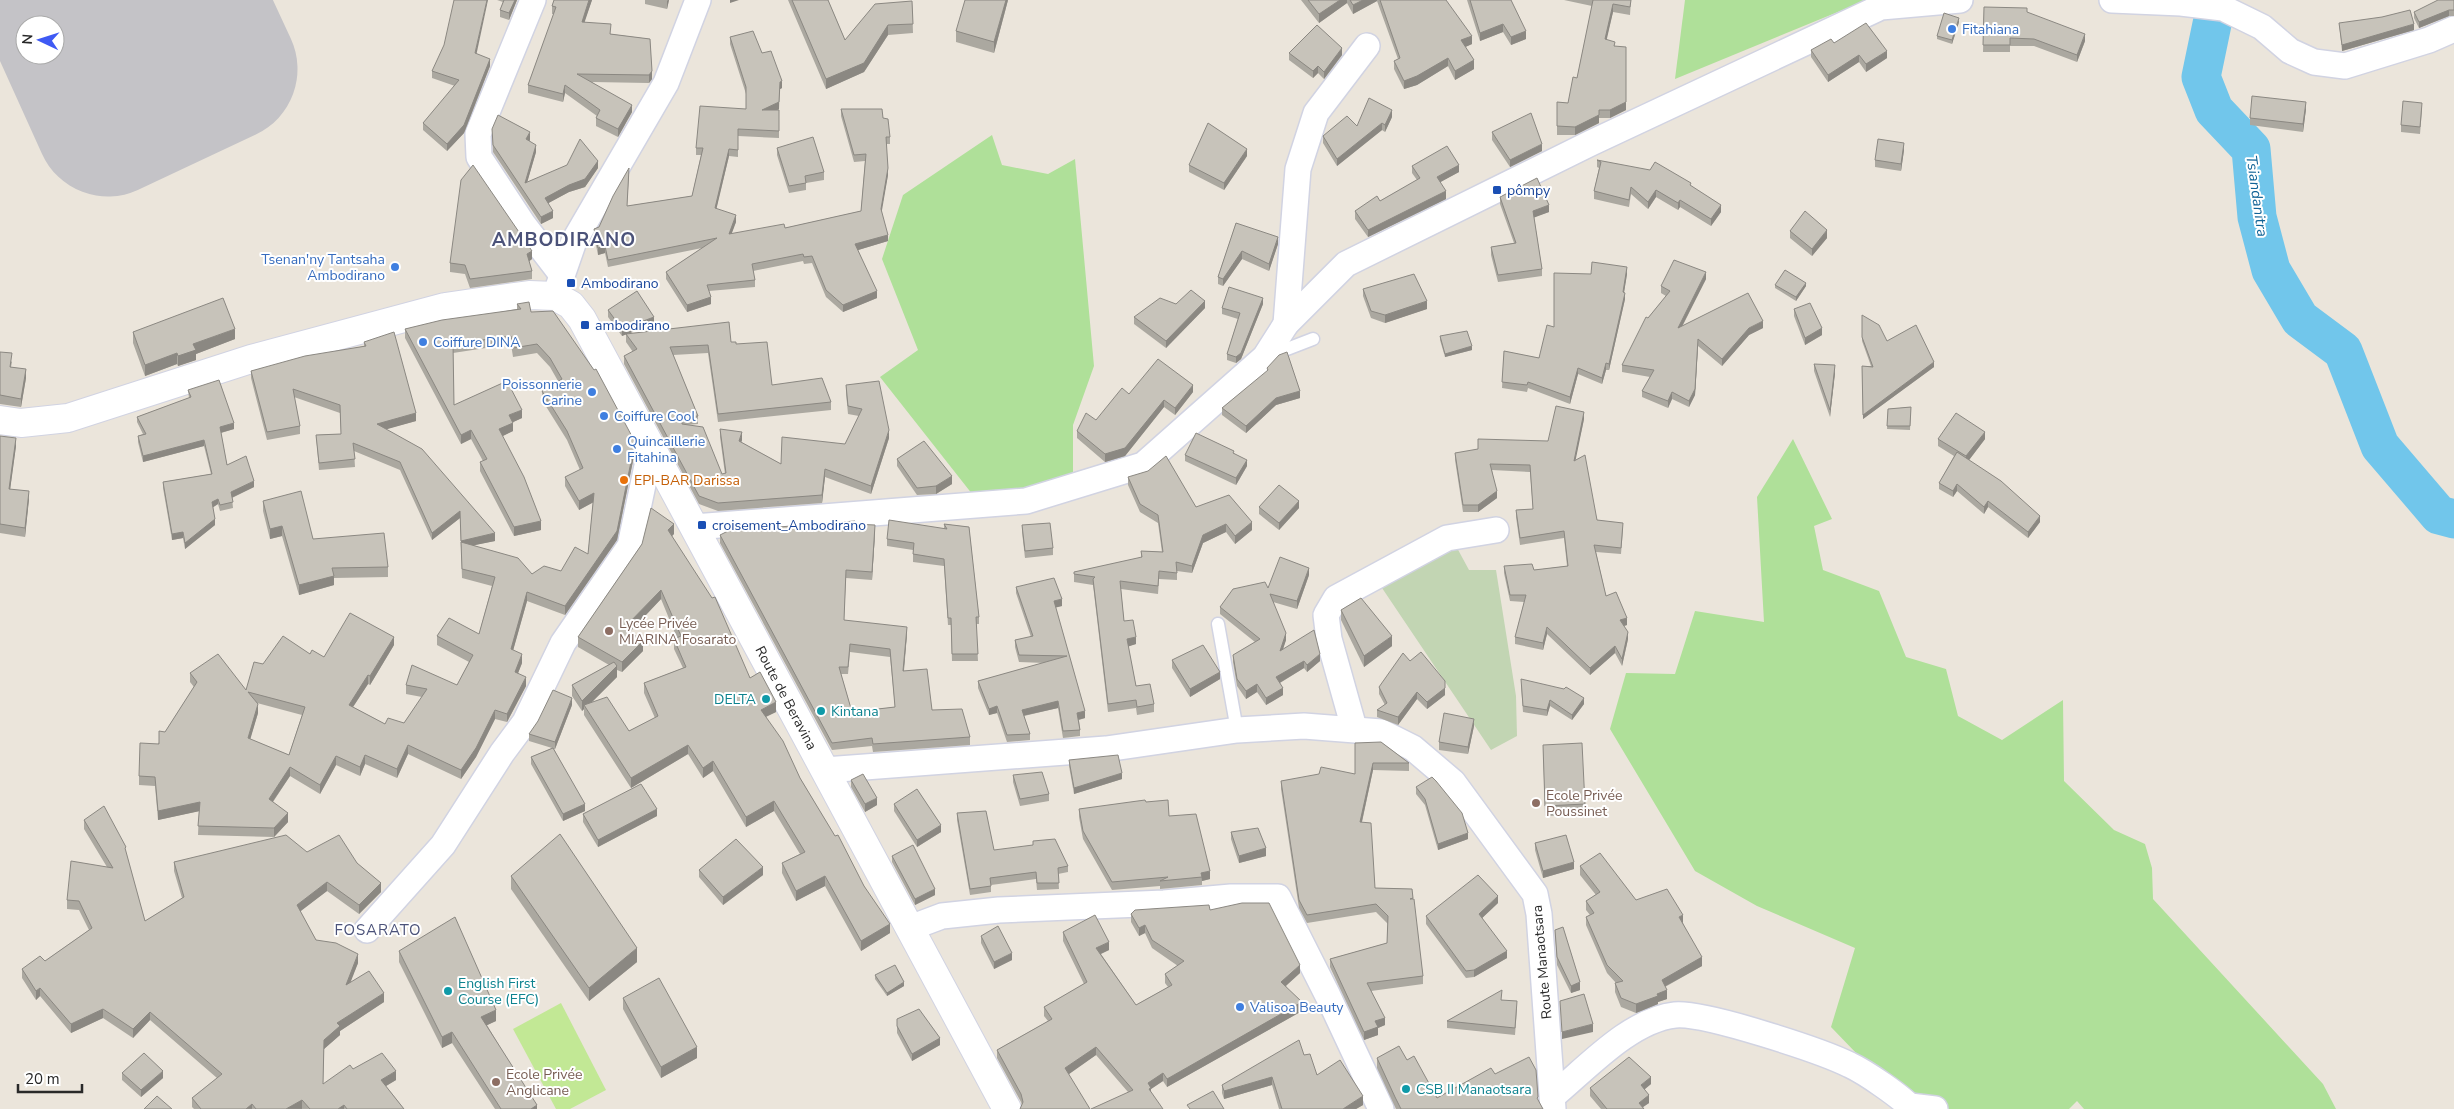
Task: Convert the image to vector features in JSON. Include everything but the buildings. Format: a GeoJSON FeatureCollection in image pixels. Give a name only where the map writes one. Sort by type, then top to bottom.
{"type":"FeatureCollection","features":[{"type":"Feature","properties":{"kind":"street"},"geometry":{"type":"LineString","coordinates":[[533,0],[478,134],[479,157],[523,224],[559,285]]}},
{"type":"Feature","properties":{"kind":"street"},"geometry":{"type":"LineString","coordinates":[[559,285],[574,241],[666,82],[698,0]]}},
{"type":"Feature","properties":{"kind":"street"},"geometry":{"type":"LineString","coordinates":[[694,527],[1026,501],[1142,465],[1265,357],[1286,324],[1346,264],[1591,143],[1881,7],[1960,0]]}},
{"type":"Feature","properties":{"kind":"street"},"geometry":{"type":"LineString","coordinates":[[2112,0],[2181,3],[2223,8],[2262,27],[2290,51],[2314,62],[2345,66],[2429,40],[2454,29]]}},
{"type":"Feature","properties":{"kind":"street"},"geometry":{"type":"LineString","coordinates":[[1286,324],[1298,169],[1316,113],[1368,46]]}},
{"type":"Feature","properties":{"kind":"street"},"geometry":{"type":"LineString","coordinates":[[0,420],[21,423],[68,418],[251,359],[446,307],[529,294],[559,285]]}},
{"type":"Feature","properties":{"kind":"street","name":"Route de Beravina"},"geometry":{"type":"LineString","coordinates":[[559,285],[582,319],[1007,1109]]}},
{"type":"Feature","properties":{"kind":"street"},"geometry":{"type":"LineString","coordinates":[[367,930],[443,845],[502,753],[525,722],[563,643],[630,546],[651,448]]}},
{"type":"Feature","properties":{"kind":"street"},"geometry":{"type":"LineString","coordinates":[[1354,728],[1329,639],[1326,615],[1336,598],[1447,538],[1496,530]]}},
{"type":"Feature","properties":{"kind":"street","name":"Route Manaotsara"},"geometry":{"type":"LineString","coordinates":[[825,770],[1106,749],[1237,730],[1304,726],[1354,728],[1381,732],[1413,748],[1453,782],[1535,894],[1539,914],[1553,1102]]}},
{"type":"Feature","properties":{"kind":"street"},"geometry":{"type":"LineString","coordinates":[[910,928],[942,916],[999,910],[1120,906],[1230,897],[1278,897],[1328,996],[1381,1109]]}},
{"type":"Feature","properties":{"kind":"street"},"geometry":{"type":"LineString","coordinates":[[1553,1102],[1627,1034],[1646,1024],[1676,1015],[1706,1018],[1800,1046],[1851,1065],[1911,1108],[1935,1109]]}},
{"type":"Feature","properties":{"kind":"lane"},"geometry":{"type":"LineString","coordinates":[[1265,357],[1313,339]]}},
{"type":"Feature","properties":{"kind":"lane"},"geometry":{"type":"LineString","coordinates":[[1218,624],[1237,730]]}},
{"type":"Feature","properties":{"kind":"green space"},"geometry":{"type":"Polygon","coordinates":[[[1685,0],[1867,0],[1675,79],[1685,0]]]}},
{"type":"Feature","properties":{"kind":"green space"},"geometry":{"type":"Polygon","coordinates":[[[992,135],[1002,165],[1048,174],[1075,159],[1094,366],[1073,425],[1073,486],[980,504],[880,377],[918,350],[882,259],[903,195],[992,135]]]}},
{"type":"Feature","properties":{"kind":"green space"},"geometry":{"type":"Polygon","coordinates":[[[1793,439],[1832,519],[1814,526],[1823,570],[1879,591],[1906,657],[1946,669],[1958,716],[2002,740],[2063,700],[2064,781],[2114,830],[2145,844],[2152,868],[2153,899],[2323,1084],[2336,1109],[2084,1109],[2077,1101],[2069,1109],[1910,1109],[1831,1027],[1855,948],[1757,906],[1695,871],[1610,729],[1626,673],[1675,674],[1695,611],[1764,622],[1757,497],[1793,439]]]}},
{"type":"Feature","properties":{"kind":"green space"},"geometry":{"type":"Polygon","coordinates":[[[1456,546],[1469,570],[1496,570],[1516,696],[1517,736],[1491,750],[1378,582],[1456,546]]]}},
{"type":"Feature","properties":{"kind":"green space"},"geometry":{"type":"Polygon","coordinates":[[[561,1003],[606,1090],[570,1109],[556,1109],[513,1029],[561,1003]]]}},
{"type":"Feature","properties":{"kind":"waterway","name":"Tsiandanitra"},"geometry":{"type":"LineString","coordinates":[[2217,0],[2201,77],[2214,110],[2251,149],[2257,217],[2271,270],[2300,319],[2343,351],[2380,446],[2439,515],[2454,519]]}},
{"type":"Feature","properties":{"kind":"runway"},"geometry":{"type":"LineString","coordinates":[[52,0],[108,124],[225,69],[193,0]]}},
{"type":"Feature","properties":{"kind":"place","name":"Fitahiana"},"geometry":{"type":"Point","coordinates":[1952,29]}},
{"type":"Feature","properties":{"kind":"place","name":"pômpy"},"geometry":{"type":"Point","coordinates":[1497,190]}},
{"type":"Feature","properties":{"kind":"place","name":"Tsenan'ny Tantsaha Ambodirano"},"geometry":{"type":"Point","coordinates":[395,267]}},
{"type":"Feature","properties":{"kind":"place","name":"Ambodirano"},"geometry":{"type":"Point","coordinates":[571,283]}},
{"type":"Feature","properties":{"kind":"place","name":"ambodirano"},"geometry":{"type":"Point","coordinates":[585,325]}},
{"type":"Feature","properties":{"kind":"place","name":"Coiffure DINA"},"geometry":{"type":"Point","coordinates":[423,342]}},
{"type":"Feature","properties":{"kind":"place","name":"Poissonnerie Carine"},"geometry":{"type":"Point","coordinates":[592,392]}},
{"type":"Feature","properties":{"kind":"place","name":"Coiffure Cool"},"geometry":{"type":"Point","coordinates":[604,416]}},
{"type":"Feature","properties":{"kind":"place","name":"Quincaillerie Fitahina"},"geometry":{"type":"Point","coordinates":[617,449]}},
{"type":"Feature","properties":{"kind":"place","name":"EPI-BAR Darissa"},"geometry":{"type":"Point","coordinates":[624,480]}},
{"type":"Feature","properties":{"kind":"place","name":"croisement_Ambodirano"},"geometry":{"type":"Point","coordinates":[702,525]}},
{"type":"Feature","properties":{"kind":"place","name":"Lycée Privée MIARINA Fosarato"},"geometry":{"type":"Point","coordinates":[609,631]}},
{"type":"Feature","properties":{"kind":"place","name":"DELTA"},"geometry":{"type":"Point","coordinates":[766,699]}},
{"type":"Feature","properties":{"kind":"place","name":"Kintana"},"geometry":{"type":"Point","coordinates":[821,711]}},
{"type":"Feature","properties":{"kind":"place","name":"Ecole Privée Poussinet"},"geometry":{"type":"Point","coordinates":[1536,803]}},
{"type":"Feature","properties":{"kind":"place","name":"English First Course (EFC)"},"geometry":{"type":"Point","coordinates":[448,991]}},
{"type":"Feature","properties":{"kind":"place","name":"Valisoa Beauty"},"geometry":{"type":"Point","coordinates":[1240,1007]}},
{"type":"Feature","properties":{"kind":"place","name":"Ecole Privée Anglicane"},"geometry":{"type":"Point","coordinates":[496,1082]}},
{"type":"Feature","properties":{"kind":"place","name":"CSB II Manaotsara"},"geometry":{"type":"Point","coordinates":[1406,1089]}},
{"type":"Feature","properties":{"kind":"district","name":"AMBODIRANO"},"geometry":{"type":"Point","coordinates":[564,240]}},
{"type":"Feature","properties":{"kind":"district","name":"FOSARATO"},"geometry":{"type":"Point","coordinates":[378,930]}}]}
